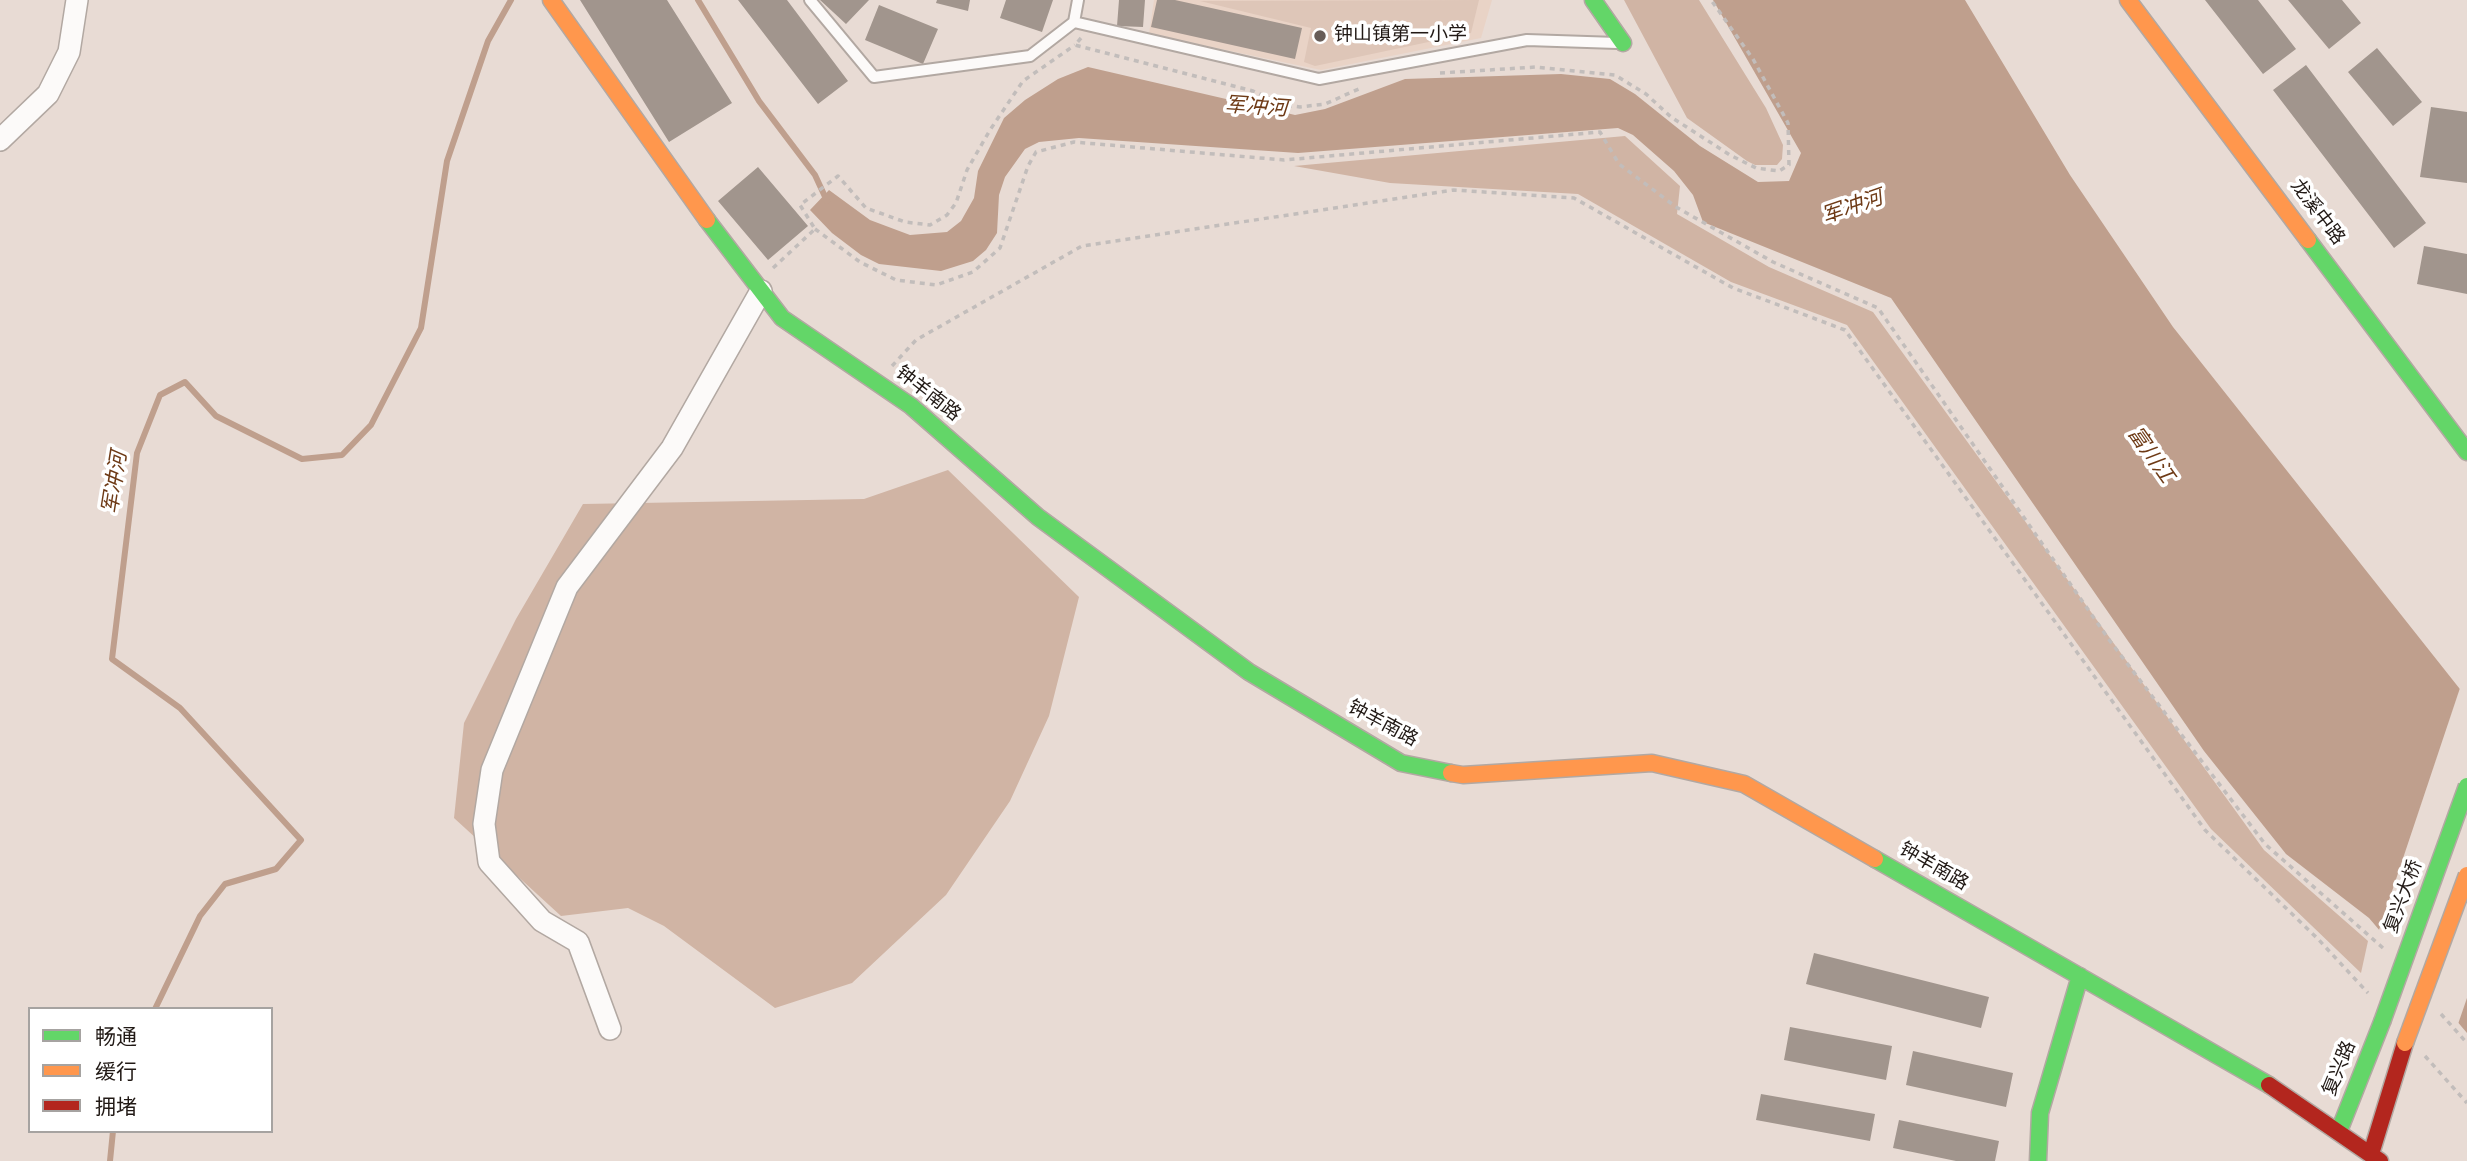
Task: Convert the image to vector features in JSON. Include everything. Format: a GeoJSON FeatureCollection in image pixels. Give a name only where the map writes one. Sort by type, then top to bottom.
{"type":"FeatureCollection","features":[{"type":"Feature","properties":{"kind":"main road"},"geometry":{"type":"LineString","coordinates":[[1593,0],[1623,43]]}},
{"type":"Feature","properties":{"kind":"main road","name":"龙溪中路"},"geometry":{"type":"LineString","coordinates":[[2128,0],[2467,452]]}},
{"type":"Feature","properties":{"kind":"main road","name":"钟羊南路"},"geometry":{"type":"LineString","coordinates":[[553,3],[676,180],[782,318],[911,406],[1038,517],[1238,664],[1401,763],[1463,775],[1652,763],[1744,785],[2289,1096],[2376,1158]]}},
{"type":"Feature","properties":{"kind":"main road","name":"复兴大桥"},"geometry":{"type":"LineString","coordinates":[[2382,1022],[2467,786]]}},
{"type":"Feature","properties":{"kind":"main road"},"geometry":{"type":"LineString","coordinates":[[2376,1158],[2467,874]]}},
{"type":"Feature","properties":{"kind":"main road"},"geometry":{"type":"LineString","coordinates":[[2038,1161],[2040,1113],[2080,976]]}},
{"type":"Feature","properties":{"kind":"main road","name":"复兴路"},"geometry":{"type":"LineString","coordinates":[[2339,1131],[2382,1022]]}},
{"type":"Feature","properties":{"kind":"street"},"geometry":{"type":"LineString","coordinates":[[0,140],[48,94],[69,52],[77,0]]}},
{"type":"Feature","properties":{"kind":"street"},"geometry":{"type":"LineString","coordinates":[[610,1029],[578,942],[542,920],[489,862],[484,824],[492,770],[567,587],[672,448],[758,287]]}},
{"type":"Feature","properties":{"kind":"lane"},"geometry":{"type":"LineString","coordinates":[[810,0],[874,77],[1030,56],[1074,22],[1078,0]]}},
{"type":"Feature","properties":{"kind":"lane"},"geometry":{"type":"LineString","coordinates":[[1074,22],[1319,79],[1527,40],[1623,43]]}},
{"type":"Feature","properties":{"kind":"path"},"geometry":{"type":"LineString","coordinates":[[1430,73],[1536,67],[1615,75],[1646,94],[1671,117],[1730,155],[1756,168],[1779,171],[1789,165],[1788,123],[1753,59],[1711,0]]}},
{"type":"Feature","properties":{"kind":"path"},"geometry":{"type":"LineString","coordinates":[[1091,26],[1075,45],[1023,81],[967,170],[956,203],[947,215],[930,225],[905,222],[866,208],[838,176],[800,205],[816,229],[860,262],[896,280],[936,285],[973,272],[1000,248],[1028,166],[1036,152],[1074,142],[1284,160],[1600,132],[1619,164],[1676,207],[1773,262],[1878,307],[2110,641],[2265,844],[2372,936],[2389,955]]}},
{"type":"Feature","properties":{"kind":"path"},"geometry":{"type":"LineString","coordinates":[[1075,45],[1253,91],[1284,105],[1325,104],[1370,85]]}},
{"type":"Feature","properties":{"kind":"path"},"geometry":{"type":"LineString","coordinates":[[877,383],[916,340],[1082,246],[1454,190],[1574,198],[1733,288],[1845,330],[2205,831],[2318,939],[2372,998]]}},
{"type":"Feature","properties":{"kind":"path"},"geometry":{"type":"LineString","coordinates":[[758,287],[816,229]]}},
{"type":"Feature","properties":{"kind":"path"},"geometry":{"type":"LineString","coordinates":[[2432,1004],[2467,1044]]}},
{"type":"Feature","properties":{"kind":"path"},"geometry":{"type":"LineString","coordinates":[[2411,1045],[2467,1103]]}},
{"type":"Feature","properties":{"kind":"shaded area","name":"钟山镇第一小学"},"geometry":{"type":"Polygon","coordinates":[[[1154,0],[1492,0],[1481,38],[1321,70],[1149,34],[1154,0]]]}},
{"type":"Feature","properties":{"kind":"shaded area"},"geometry":{"type":"Polygon","coordinates":[[[1479,0],[1471,33],[1315,66],[1304,62],[1311,28],[1200,1],[1479,0]]]}},
{"type":"Feature","properties":{"kind":"shaded area"},"geometry":{"type":"Polygon","coordinates":[[[1624,0],[1699,0],[1766,108],[1783,145],[1782,159],[1777,165],[1755,165],[1747,161],[1687,118],[1624,0]]]}},
{"type":"Feature","properties":{"kind":"shaded area"},"geometry":{"type":"Polygon","coordinates":[[[1625,136],[1680,186],[1677,214],[1769,267],[1873,312],[2264,850],[2368,941],[2361,973],[2211,829],[1847,325],[1731,282],[1578,194],[1390,183],[1294,166],[1625,136]]]}},
{"type":"Feature","properties":{"kind":"shaded area"},"geometry":{"type":"Polygon","coordinates":[[[948,470],[1079,597],[1049,716],[1010,801],[946,895],[852,983],[775,1008],[664,926],[628,908],[561,916],[454,818],[464,723],[516,619],[583,504],[864,499],[948,470]]]}},
{"type":"Feature","properties":{"kind":"water","name":"富川江"},"geometry":{"type":"Polygon","coordinates":[[[1713,0],[1965,0],[2070,175],[2173,327],[2467,698],[2467,1033],[2369,918],[2286,854],[2204,751],[1891,298],[1703,222],[1693,195],[1674,171],[1633,135],[1618,128],[1298,153],[1079,138],[1039,142],[1025,149],[1005,177],[999,195],[997,233],[986,250],[973,261],[941,271],[879,264],[861,255],[832,233],[810,210],[829,190],[870,220],[910,235],[947,232],[961,221],[974,198],[978,171],[1004,118],[1025,100],[1058,79],[1088,67],[1295,115],[1325,109],[1405,79],[1561,74],[1610,79],[1635,94],[1700,146],[1758,182],[1789,181],[1801,153],[1713,0]]]}},
{"type":"Feature","properties":{"kind":"pier"},"geometry":{"type":"Polygon","coordinates":[[[2461,685],[2467,693],[2467,998],[2457,1027],[2378,933],[2461,685]]]}},
{"type":"Feature","properties":{"kind":"building"},"geometry":{"type":"Polygon","coordinates":[[[580,0],[667,0],[732,103],[669,142],[580,0]]]}},
{"type":"Feature","properties":{"kind":"building"},"geometry":{"type":"Polygon","coordinates":[[[738,0],[787,0],[848,81],[818,104],[738,0]]]}},
{"type":"Feature","properties":{"kind":"building"},"geometry":{"type":"Polygon","coordinates":[[[820,0],[869,0],[846,24],[820,0]]]}},
{"type":"Feature","properties":{"kind":"building"},"geometry":{"type":"Polygon","coordinates":[[[937,0],[970,0],[968,11],[936,3],[937,0]]]}},
{"type":"Feature","properties":{"kind":"building"},"geometry":{"type":"Polygon","coordinates":[[[1006,0],[1053,0],[1042,32],[1000,18],[1006,0]]]}},
{"type":"Feature","properties":{"kind":"building"},"geometry":{"type":"Polygon","coordinates":[[[1119,0],[1145,0],[1143,27],[1117,26],[1119,0]]]}},
{"type":"Feature","properties":{"kind":"building"},"geometry":{"type":"Polygon","coordinates":[[[1157,0],[1175,0],[1302,28],[1295,59],[1151,27],[1157,0]]]}},
{"type":"Feature","properties":{"kind":"building"},"geometry":{"type":"Polygon","coordinates":[[[2205,0],[2258,0],[2296,49],[2263,74],[2205,0]]]}},
{"type":"Feature","properties":{"kind":"building"},"geometry":{"type":"Polygon","coordinates":[[[2288,0],[2342,0],[2361,23],[2329,49],[2288,0]]]}},
{"type":"Feature","properties":{"kind":"building"},"geometry":{"type":"Polygon","coordinates":[[[879,5],[938,29],[923,64],[865,40],[879,5]]]}},
{"type":"Feature","properties":{"kind":"building"},"geometry":{"type":"Polygon","coordinates":[[[2377,48],[2422,102],[2393,126],[2348,72],[2377,48]]]}},
{"type":"Feature","properties":{"kind":"building"},"geometry":{"type":"Polygon","coordinates":[[[2306,65],[2426,223],[2394,248],[2273,90],[2306,65]]]}},
{"type":"Feature","properties":{"kind":"building"},"geometry":{"type":"Polygon","coordinates":[[[2431,107],[2467,112],[2467,183],[2420,177],[2431,107]]]}},
{"type":"Feature","properties":{"kind":"building"},"geometry":{"type":"Polygon","coordinates":[[[758,167],[808,226],[768,260],[718,201],[758,167]]]}},
{"type":"Feature","properties":{"kind":"building"},"geometry":{"type":"Polygon","coordinates":[[[2424,246],[2467,254],[2467,294],[2417,284],[2424,246]]]}},
{"type":"Feature","properties":{"kind":"building"},"geometry":{"type":"Polygon","coordinates":[[[1814,953],[1989,997],[1981,1028],[1806,984],[1814,953]]]}},
{"type":"Feature","properties":{"kind":"building"},"geometry":{"type":"Polygon","coordinates":[[[1790,1027],[1892,1046],[1886,1080],[1784,1060],[1790,1027]]]}},
{"type":"Feature","properties":{"kind":"building"},"geometry":{"type":"Polygon","coordinates":[[[1913,1051],[2013,1073],[2006,1107],[1906,1085],[1913,1051]]]}},
{"type":"Feature","properties":{"kind":"building"},"geometry":{"type":"Polygon","coordinates":[[[1761,1094],[1875,1114],[1870,1141],[1756,1120],[1761,1094]]]}},
{"type":"Feature","properties":{"kind":"building"},"geometry":{"type":"Polygon","coordinates":[[[1899,1120],[1999,1141],[1995,1161],[1956,1161],[1893,1148],[1899,1120]]]}},
{"type":"Feature","properties":{"kind":"waterway","name":"军冲河"},"geometry":{"type":"LineString","coordinates":[[156,1007],[200,916],[225,884],[276,869],[301,840],[180,708],[112,659],[137,453],[160,395],[185,382],[216,416],[302,459],[342,455],[371,425],[421,328],[447,161],[488,41],[511,0]]}},
{"type":"Feature","properties":{"kind":"waterway","name":"军冲河"},"geometry":{"type":"LineString","coordinates":[[698,0],[759,101],[815,175],[827,201]]}},
{"type":"Feature","properties":{"kind":"waterway","name":"军冲河"},"geometry":{"type":"LineString","coordinates":[[110,1161],[113,1133]]}},
{"type":"Feature","properties":{"kind":"traffic: fast"},"geometry":{"type":"LineString","coordinates":[[1593,0],[1623,43]]}},
{"type":"Feature","properties":{"kind":"traffic: fast"},"geometry":{"type":"LineString","coordinates":[[707,220],[782,318],[911,406],[1038,517],[1249,672],[1401,763],[1451,773]]}},
{"type":"Feature","properties":{"kind":"traffic: fast"},"geometry":{"type":"LineString","coordinates":[[2308,240],[2467,452]]}},
{"type":"Feature","properties":{"kind":"traffic: fast"},"geometry":{"type":"LineString","coordinates":[[2382,1022],[2467,786]]}},
{"type":"Feature","properties":{"kind":"traffic: fast"},"geometry":{"type":"LineString","coordinates":[[1875,859],[2269,1085]]}},
{"type":"Feature","properties":{"kind":"traffic: fast"},"geometry":{"type":"LineString","coordinates":[[2038,1161],[2040,1113],[2080,976]]}},
{"type":"Feature","properties":{"kind":"traffic: fast"},"geometry":{"type":"LineString","coordinates":[[2339,1131],[2382,1022]]}},
{"type":"Feature","properties":{"kind":"traffic: slow"},"geometry":{"type":"LineString","coordinates":[[551,0],[707,220]]}},
{"type":"Feature","properties":{"kind":"traffic: slow"},"geometry":{"type":"LineString","coordinates":[[2128,0],[2308,240]]}},
{"type":"Feature","properties":{"kind":"traffic: slow"},"geometry":{"type":"LineString","coordinates":[[1451,773],[1463,775],[1652,763],[1744,784],[1875,859]]}},
{"type":"Feature","properties":{"kind":"traffic: slow"},"geometry":{"type":"LineString","coordinates":[[2405,1043],[2467,875]]}},
{"type":"Feature","properties":{"kind":"traffic: jam"},"geometry":{"type":"LineString","coordinates":[[2371,1154],[2405,1043]]}},
{"type":"Feature","properties":{"kind":"traffic: jam"},"geometry":{"type":"LineString","coordinates":[[2269,1085],[2380,1161]]}},
{"type":"Feature","properties":{"kind":"place","name":"钟山镇第一小学"},"geometry":{"type":"Point","coordinates":[1320,36]}}]}
